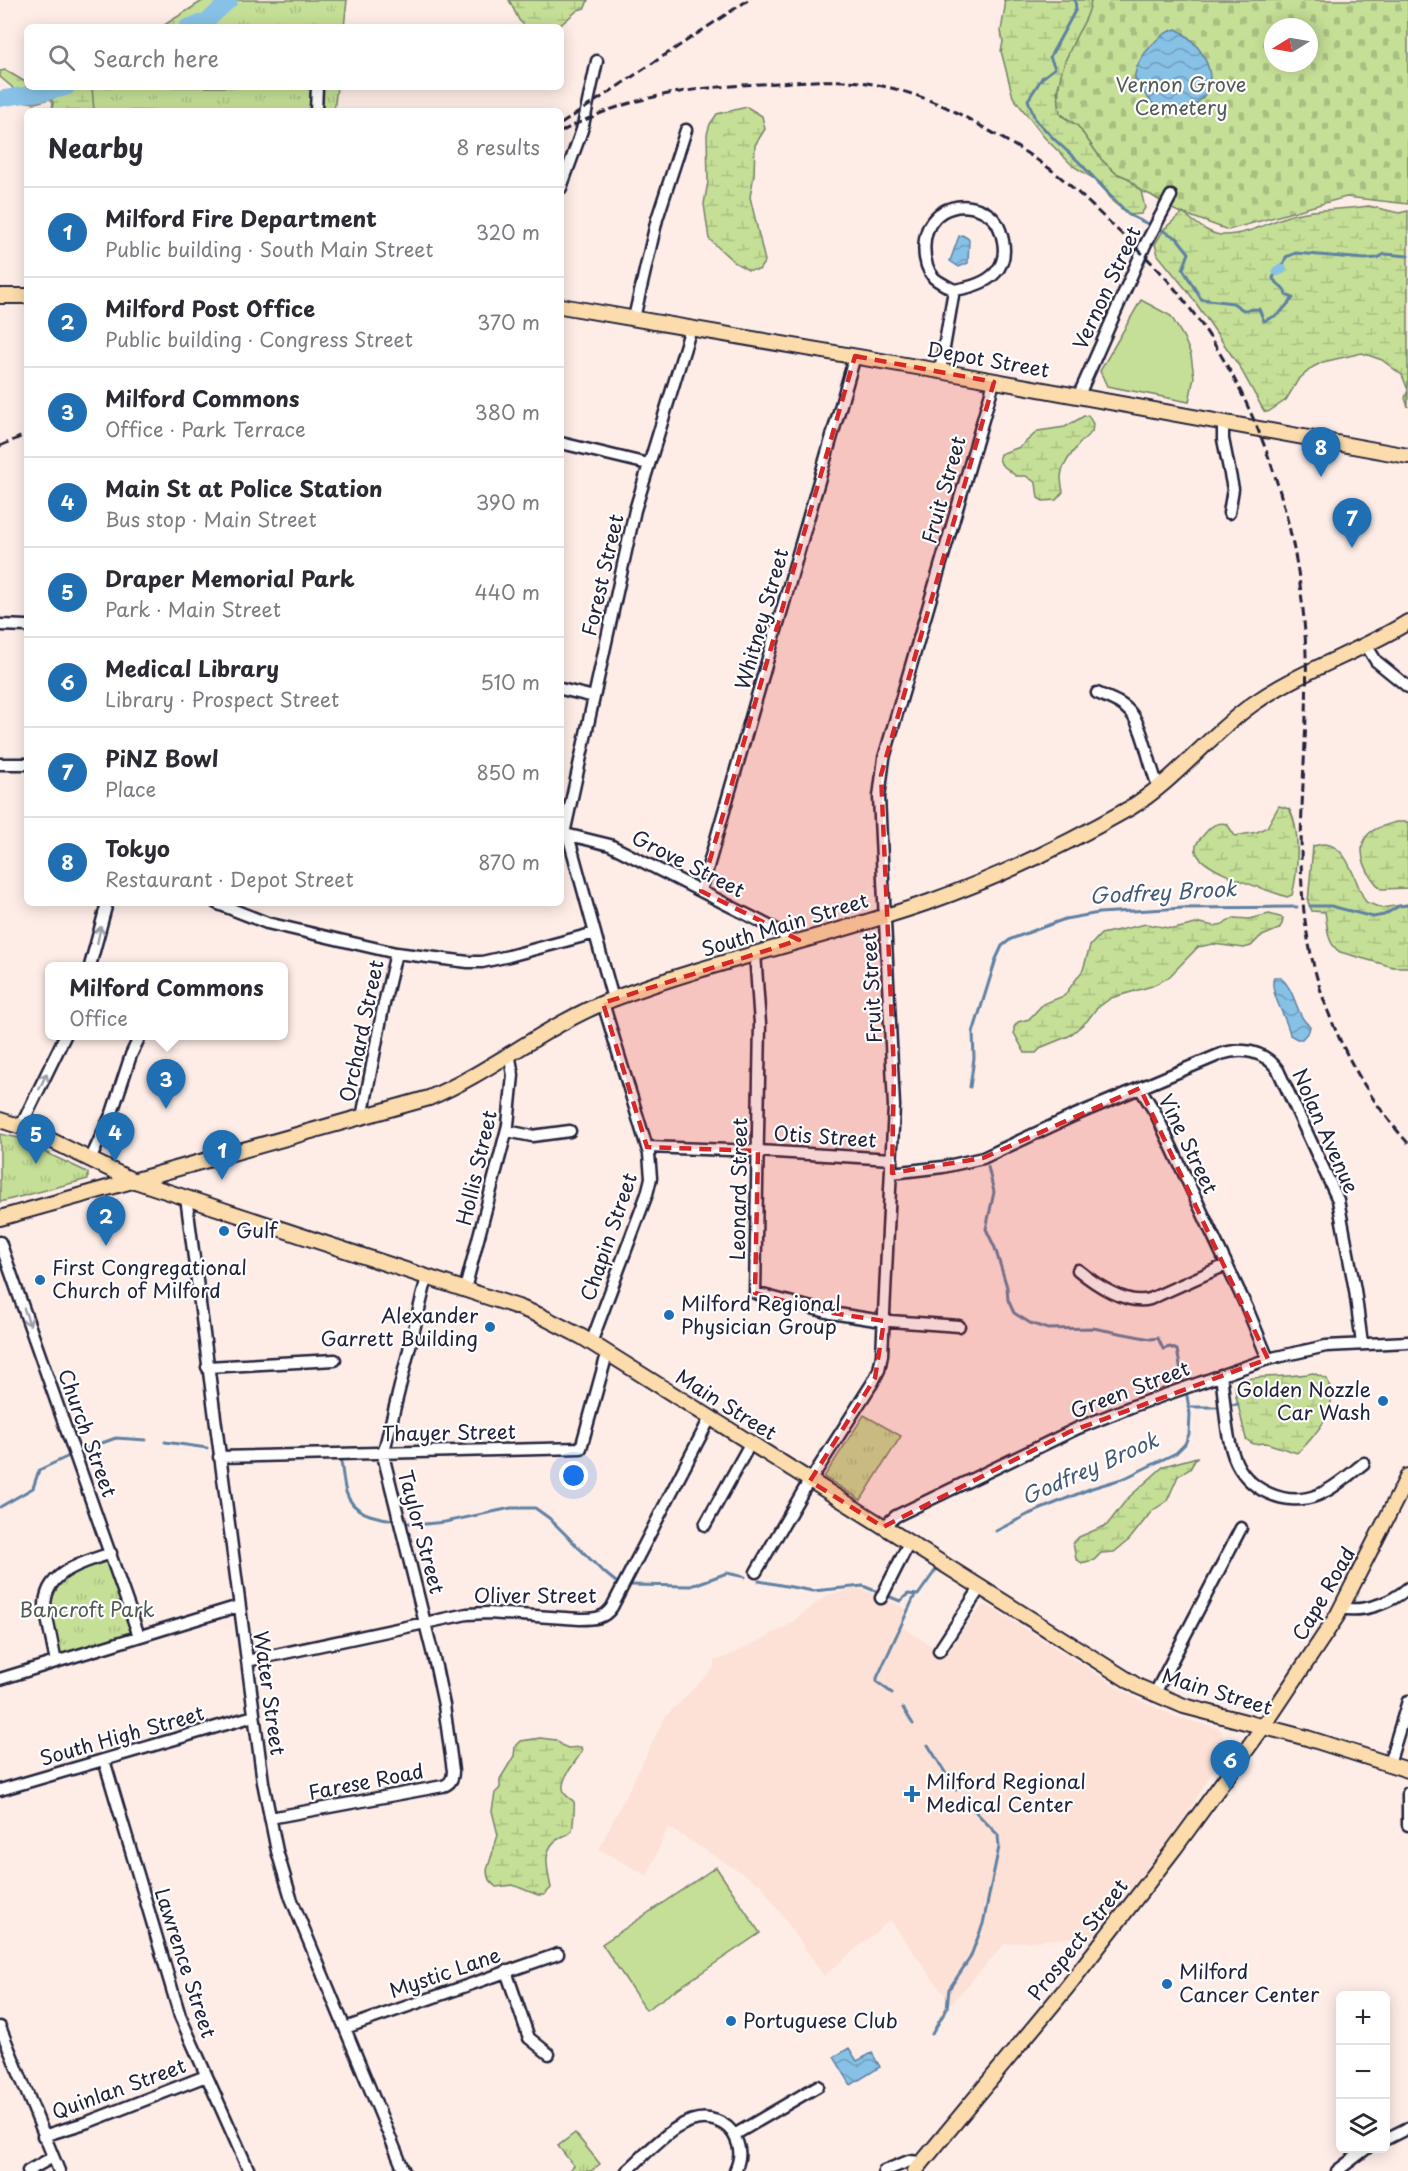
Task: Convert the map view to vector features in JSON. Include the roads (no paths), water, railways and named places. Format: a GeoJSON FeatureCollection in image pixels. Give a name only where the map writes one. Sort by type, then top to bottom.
{"type":"FeatureCollection","features":[{"type":"Feature","properties":{"kind":"main road"},"geometry":{"type":"LineString","coordinates":[[0,296],[24,296]]}},
{"type":"Feature","properties":{"kind":"main road","name":"Depot Street"},"geometry":{"type":"LineString","coordinates":[[564,306],[940,371],[1408,456]]}},
{"type":"Feature","properties":{"kind":"main road","name":"South Main Street"},"geometry":{"type":"LineString","coordinates":[[0,1218],[429,1098],[454,1087],[536,1036],[608,1001],[755,953],[928,902],[995,875],[1123,813],[1159,788],[1228,723],[1256,702],[1288,683],[1408,622]]}},
{"type":"Feature","properties":{"kind":"main road","name":"Main Street"},"geometry":{"type":"LineString","coordinates":[[0,1120],[21,1126],[132,1180],[427,1276],[541,1316],[591,1343],[1154,1695],[1184,1706],[1263,1726],[1407,1769]]}},
{"type":"Feature","properties":{"kind":"main road","name":"Cape Road"},"geometry":{"type":"LineString","coordinates":[[1263,1726],[1341,1608],[1408,1476]]}},
{"type":"Feature","properties":{"kind":"main road","name":"Prospect Street"},"geometry":{"type":"LineString","coordinates":[[919,2167],[1068,1986],[1174,1849],[1263,1726]]}},
{"type":"Feature","properties":{"kind":"street"},"geometry":{"type":"LineString","coordinates":[[564,180],[584,124],[597,61]]}},
{"type":"Feature","properties":{"kind":"street"},"geometry":{"type":"LineString","coordinates":[[316,108],[317,90]]}},
{"type":"Feature","properties":{"kind":"street"},"geometry":{"type":"LineString","coordinates":[[633,318],[657,219],[686,130]]}},
{"type":"Feature","properties":{"kind":"street","name":"Vernon Street"},"geometry":{"type":"LineString","coordinates":[[1078,397],[1103,336],[1171,196]]}},
{"type":"Feature","properties":{"kind":"street"},"geometry":{"type":"LineString","coordinates":[[974,207],[988,213],[1000,228],[1004,243],[1004,257],[993,277],[971,287],[954,290],[937,280],[930,270],[925,253],[926,237],[931,223],[940,213],[951,209],[974,207]]}},
{"type":"Feature","properties":{"kind":"street"},"geometry":{"type":"LineString","coordinates":[[940,371],[954,290]]}},
{"type":"Feature","properties":{"kind":"street","name":"Forest Street"},"geometry":{"type":"LineString","coordinates":[[608,1001],[595,933],[564,834],[635,510],[691,328]]}},
{"type":"Feature","properties":{"kind":"street","name":"Whitney Street"},"geometry":{"type":"LineString","coordinates":[[701,891],[855,356]]}},
{"type":"Feature","properties":{"kind":"street","name":"Fruit Street"},"geometry":{"type":"LineString","coordinates":[[756,1572],[875,1378],[882,1355],[892,1173],[894,1071],[879,797],[882,769],[994,382]]}},
{"type":"Feature","properties":{"kind":"street"},"geometry":{"type":"LineString","coordinates":[[1223,423],[1233,489],[1229,513]]}},
{"type":"Feature","properties":{"kind":"street"},"geometry":{"type":"LineString","coordinates":[[564,444],[648,464]]}},
{"type":"Feature","properties":{"kind":"street"},"geometry":{"type":"LineString","coordinates":[[0,625],[24,626]]}},
{"type":"Feature","properties":{"kind":"street"},"geometry":{"type":"LineString","coordinates":[[1365,645],[1376,661],[1408,687]]}},
{"type":"Feature","properties":{"kind":"street"},"geometry":{"type":"LineString","coordinates":[[564,690],[594,697]]}},
{"type":"Feature","properties":{"kind":"street"},"geometry":{"type":"LineString","coordinates":[[1097,693],[1125,707],[1134,718],[1159,788]]}},
{"type":"Feature","properties":{"kind":"street"},"geometry":{"type":"LineString","coordinates":[[0,764],[24,764]]}},
{"type":"Feature","properties":{"kind":"street","name":"Grove Street"},"geometry":{"type":"LineString","coordinates":[[564,834],[608,844],[777,930],[792,942]]}},
{"type":"Feature","properties":{"kind":"street"},"geometry":{"type":"LineString","coordinates":[[91,962],[106,906]]}},
{"type":"Feature","properties":{"kind":"street"},"geometry":{"type":"LineString","coordinates":[[224,906],[267,922],[396,953],[468,962],[482,962],[595,933]]}},
{"type":"Feature","properties":{"kind":"street","name":"Orchard Street"},"geometry":{"type":"LineString","coordinates":[[362,1118],[396,953]]}},
{"type":"Feature","properties":{"kind":"street","name":"Leonard Street"},"geometry":{"type":"LineString","coordinates":[[755,953],[760,1024],[755,1293],[822,1311],[884,1321]]}},
{"type":"Feature","properties":{"kind":"street","name":"Chapin Street"},"geometry":{"type":"LineString","coordinates":[[591,1343],[649,1189],[651,1169],[608,1001]]}},
{"type":"Feature","properties":{"kind":"street"},"geometry":{"type":"LineString","coordinates":[[21,1126],[63,1040]]}},
{"type":"Feature","properties":{"kind":"street"},"geometry":{"type":"LineString","coordinates":[[90,1160],[112,1113],[138,1040]]}},
{"type":"Feature","properties":{"kind":"street","name":"Nolan Avenue"},"geometry":{"type":"LineString","coordinates":[[1140,1088],[1221,1054],[1238,1051],[1254,1053],[1267,1059],[1278,1070],[1336,1194],[1355,1290],[1362,1344]]}},
{"type":"Feature","properties":{"kind":"street","name":"Hollis Street"},"geometry":{"type":"LineString","coordinates":[[465,1289],[507,1131],[513,1075],[509,1053]]}},
{"type":"Feature","properties":{"kind":"street","name":"Vine Street"},"geometry":{"type":"LineString","coordinates":[[892,1173],[943,1167],[983,1158],[1140,1088],[1153,1109],[1268,1359]]}},
{"type":"Feature","properties":{"kind":"street"},"geometry":{"type":"LineString","coordinates":[[507,1131],[532,1136],[570,1131]]}},
{"type":"Feature","properties":{"kind":"street","name":"Otis Street"},"geometry":{"type":"LineString","coordinates":[[647,1147],[892,1159]]}},
{"type":"Feature","properties":{"kind":"street","name":"Water Street"},"geometry":{"type":"LineString","coordinates":[[186,1197],[239,1606],[270,1818],[288,1891],[404,2171]]}},
{"type":"Feature","properties":{"kind":"street","name":"Church Street"},"geometry":{"type":"LineString","coordinates":[[0,1242],[139,1636]]}},
{"type":"Feature","properties":{"kind":"street"},"geometry":{"type":"LineString","coordinates":[[1078,1270],[1103,1287],[1139,1302],[1226,1265]]}},
{"type":"Feature","properties":{"kind":"street","name":"Taylor Street"},"geometry":{"type":"LineString","coordinates":[[426,1623],[383,1452],[427,1276]]}},
{"type":"Feature","properties":{"kind":"street"},"geometry":{"type":"LineString","coordinates":[[884,1321],[959,1326]]}},
{"type":"Feature","properties":{"kind":"street","name":"Green Street"},"geometry":{"type":"LineString","coordinates":[[883,1527],[896,1516],[1069,1432],[1221,1375],[1268,1359],[1317,1348],[1408,1342]]}},
{"type":"Feature","properties":{"kind":"street","name":"Thayer Street"},"geometry":{"type":"LineString","coordinates":[[219,1457],[581,1448],[607,1354]]}},
{"type":"Feature","properties":{"kind":"street"},"geometry":{"type":"LineString","coordinates":[[207,1367],[335,1360]]}},
{"type":"Feature","properties":{"kind":"street"},"geometry":{"type":"LineString","coordinates":[[1221,1375],[1234,1456],[1246,1476],[1261,1489],[1287,1499],[1311,1497],[1329,1489],[1364,1463]]}},
{"type":"Feature","properties":{"kind":"street","name":"Oliver Street"},"geometry":{"type":"LineString","coordinates":[[247,1661],[471,1613],[580,1619],[595,1619],[607,1614],[710,1418]]}},
{"type":"Feature","properties":{"kind":"street"},"geometry":{"type":"LineString","coordinates":[[705,1525],[750,1443]]}},
{"type":"Feature","properties":{"kind":"street"},"geometry":{"type":"LineString","coordinates":[[1154,1695],[1241,1528]]}},
{"type":"Feature","properties":{"kind":"street"},"geometry":{"type":"LineString","coordinates":[[881,1598],[909,1543]]}},
{"type":"Feature","properties":{"kind":"street"},"geometry":{"type":"LineString","coordinates":[[56,1662],[45,1608],[50,1586],[62,1573],[111,1553]]}},
{"type":"Feature","properties":{"kind":"street"},"geometry":{"type":"LineString","coordinates":[[939,1651],[980,1588]]}},
{"type":"Feature","properties":{"kind":"street"},"geometry":{"type":"LineString","coordinates":[[1341,1608],[1357,1610],[1374,1606],[1393,1598],[1408,1588]]}},
{"type":"Feature","properties":{"kind":"street"},"geometry":{"type":"LineString","coordinates":[[0,1679],[239,1606]]}},
{"type":"Feature","properties":{"kind":"street","name":"Farese Road"},"geometry":{"type":"LineString","coordinates":[[270,1818],[449,1783],[453,1771],[444,1705],[426,1623]]}},
{"type":"Feature","properties":{"kind":"street"},"geometry":{"type":"LineString","coordinates":[[1389,1764],[1408,1701]]}},
{"type":"Feature","properties":{"kind":"street","name":"South High Street"},"geometry":{"type":"LineString","coordinates":[[0,1790],[254,1716]]}},
{"type":"Feature","properties":{"kind":"street","name":"Lawrence Street"},"geometry":{"type":"LineString","coordinates":[[104,1760],[183,2025],[249,2171]]}},
{"type":"Feature","properties":{"kind":"street"},"geometry":{"type":"LineString","coordinates":[[1408,1793],[1408,1825]]}},
{"type":"Feature","properties":{"kind":"street","name":"Mystic Lane"},"geometry":{"type":"LineString","coordinates":[[345,2028],[558,1954]]}},
{"type":"Feature","properties":{"kind":"street"},"geometry":{"type":"LineString","coordinates":[[506,1971],[529,2038],[549,2054]]}},
{"type":"Feature","properties":{"kind":"street"},"geometry":{"type":"LineString","coordinates":[[0,2027],[58,2171]]}},
{"type":"Feature","properties":{"kind":"street","name":"Quinlan Street"},"geometry":{"type":"LineString","coordinates":[[43,2136],[88,2122],[206,2076]]}},
{"type":"Feature","properties":{"kind":"street"},"geometry":{"type":"LineString","coordinates":[[734,2135],[818,2085]]}},
{"type":"Feature","properties":{"kind":"street"},"geometry":{"type":"LineString","coordinates":[[627,2171],[675,2128],[695,2118],[714,2119],[730,2128],[739,2144],[741,2159],[735,2171]]}},
{"type":"Feature","properties":{"kind":"street"},"geometry":{"type":"LineString","coordinates":[[1390,2137],[1408,2128]]}},
{"type":"Feature","properties":{"kind":"street"},"geometry":{"type":"LineString","coordinates":[[1337,2171],[1360,2153]]}},
{"type":"Feature","properties":{"kind":"street"},"geometry":{"type":"LineString","coordinates":[[28,2171],[53,2157]]}},
{"type":"Feature","properties":{"kind":"street"},"geometry":{"type":"LineString","coordinates":[[884,2171],[909,2161],[919,2167]]}},
{"type":"Feature","properties":{"kind":"water"},"geometry":{"type":"Polygon","coordinates":[[[1176,29],[1199,49],[1210,78],[1208,88],[1200,101],[1186,109],[1171,112],[1154,105],[1138,86],[1135,75],[1143,56],[1156,41],[1176,29]]]}},
{"type":"Feature","properties":{"kind":"water"},"geometry":{"type":"Polygon","coordinates":[[[962,235],[969,239],[968,263],[959,267],[950,261],[959,236],[962,235]]]}},
{"type":"Feature","properties":{"kind":"water"},"geometry":{"type":"Polygon","coordinates":[[[1274,977],[1280,977],[1286,983],[1301,1016],[1310,1026],[1302,1039],[1290,1035],[1276,998],[1274,977]]]}},
{"type":"Feature","properties":{"kind":"water"},"geometry":{"type":"Polygon","coordinates":[[[849,2048],[857,2061],[872,2053],[880,2067],[851,2085],[834,2057],[849,2048]]]}},
{"type":"Feature","properties":{"kind":"waterway"},"geometry":{"type":"LineString","coordinates":[[196,24],[208,20],[230,0]]}},
{"type":"Feature","properties":{"kind":"waterway","name":"Godfrey Brook"},"geometry":{"type":"LineString","coordinates":[[1075,0],[1076,9],[1050,57],[1055,68],[1042,78],[1028,100],[1035,119],[1055,140],[1129,215],[1152,226]]}},
{"type":"Feature","properties":{"kind":"waterway"},"geometry":{"type":"LineString","coordinates":[[0,99],[57,90]]}},
{"type":"Feature","properties":{"kind":"waterway","name":"Godfrey Brook"},"geometry":{"type":"LineString","coordinates":[[1158,228],[1177,238],[1189,253],[1183,269],[1201,299],[1233,303],[1243,310],[1259,309],[1264,321],[1279,314],[1293,298],[1286,295],[1284,289],[1274,280],[1277,271]]}},
{"type":"Feature","properties":{"kind":"waterway","name":"Godfrey Brook"},"geometry":{"type":"LineString","coordinates":[[1282,269],[1286,257],[1296,253],[1365,259],[1377,258],[1385,254],[1408,256]]}},
{"type":"Feature","properties":{"kind":"waterway","name":"Godfrey Brook"},"geometry":{"type":"LineString","coordinates":[[1277,271],[1282,269]]}},
{"type":"Feature","properties":{"kind":"waterway","name":"Godfrey Brook"},"geometry":{"type":"LineString","coordinates":[[1310,906],[1331,906],[1373,917],[1384,915],[1399,906],[1408,905]]}},
{"type":"Feature","properties":{"kind":"waterway","name":"Godfrey Brook"},"geometry":{"type":"LineString","coordinates":[[970,1087],[974,1058],[973,1033],[996,959],[1002,946],[1011,939],[1065,919],[1099,913],[1183,908],[1297,907]]}},
{"type":"Feature","properties":{"kind":"waterway","name":"Godfrey Brook"},"geometry":{"type":"LineString","coordinates":[[988,1167],[994,1192],[986,1229],[995,1248],[1007,1287],[1008,1300],[1014,1313],[1030,1323],[1048,1329],[1093,1328],[1151,1339],[1158,1338],[1163,1349],[1170,1347],[1177,1350],[1183,1381]]}},
{"type":"Feature","properties":{"kind":"waterway","name":"Godfrey Brook"},"geometry":{"type":"LineString","coordinates":[[996,1531],[1029,1514],[1092,1488],[1125,1478],[1176,1453],[1185,1444],[1189,1434],[1190,1414],[1187,1396]]}},
{"type":"Feature","properties":{"kind":"waterway"},"geometry":{"type":"LineString","coordinates":[[1230,1405],[1238,1404]]}},
{"type":"Feature","properties":{"kind":"waterway"},"geometry":{"type":"LineString","coordinates":[[1188,1407],[1219,1407]]}},
{"type":"Feature","properties":{"kind":"waterway","name":"Godfrey Brook"},"geometry":{"type":"LineString","coordinates":[[82,1450],[116,1438],[146,1440]]}},
{"type":"Feature","properties":{"kind":"waterway","name":"Godfrey Brook"},"geometry":{"type":"LineString","coordinates":[[165,1442],[207,1448]]}},
{"type":"Feature","properties":{"kind":"waterway","name":"Godfrey Brook"},"geometry":{"type":"LineString","coordinates":[[0,1507],[33,1488],[39,1470],[69,1456]]}},
{"type":"Feature","properties":{"kind":"waterway","name":"Godfrey Brook"},"geometry":{"type":"LineString","coordinates":[[341,1462],[346,1492],[354,1505],[372,1516],[394,1520]]}},
{"type":"Feature","properties":{"kind":"waterway","name":"Godfrey Brook"},"geometry":{"type":"LineString","coordinates":[[408,1523],[445,1522],[511,1508],[535,1508],[549,1518],[616,1582]]}},
{"type":"Feature","properties":{"kind":"waterway","name":"Godfrey Brook"},"geometry":{"type":"LineString","coordinates":[[888,1596],[900,1601],[908,1594],[918,1595],[935,1571]]}},
{"type":"Feature","properties":{"kind":"waterway","name":"Godfrey Brook"},"geometry":{"type":"LineString","coordinates":[[628,1585],[691,1586],[727,1573],[745,1577]]}},
{"type":"Feature","properties":{"kind":"waterway","name":"Godfrey Brook"},"geometry":{"type":"LineString","coordinates":[[759,1581],[813,1591],[863,1586],[878,1592]]}},
{"type":"Feature","properties":{"kind":"waterway"},"geometry":{"type":"LineString","coordinates":[[892,1693],[877,1682],[877,1678],[915,1595]]}},
{"type":"Feature","properties":{"kind":"waterway"},"geometry":{"type":"LineString","coordinates":[[903,1708],[913,1724]]}},
{"type":"Feature","properties":{"kind":"waterway"},"geometry":{"type":"LineString","coordinates":[[928,1745],[956,1790]]}},
{"type":"Feature","properties":{"kind":"waterway"},"geometry":{"type":"LineString","coordinates":[[932,2034],[947,2008],[949,1989],[970,1958],[983,1924],[999,1847],[998,1835],[970,1806]]}},
{"type":"Feature","properties":{"kind":"railway"},"geometry":{"type":"LineString","coordinates":[[564,122],[748,0]]}},
{"type":"Feature","properties":{"kind":"railway"},"geometry":{"type":"LineString","coordinates":[[564,130],[614,108],[666,94],[693,90],[822,81],[867,83],[894,89],[921,97],[960,114],[1044,165],[1143,254],[1175,289],[1204,329],[1230,371],[1252,415],[1285,509],[1296,557],[1303,606],[1306,655],[1301,859],[1305,923],[1321,992],[1333,1024],[1366,1087],[1408,1143]]}},
{"type":"Feature","properties":{"kind":"railway"},"geometry":{"type":"LineString","coordinates":[[0,446],[24,435]]}},
{"type":"Feature","properties":{"kind":"place","name":"Tokyo"},"geometry":{"type":"Point","coordinates":[1321,477]}},
{"type":"Feature","properties":{"kind":"place","name":"PiNZ Bowl"},"geometry":{"type":"Point","coordinates":[1352,548]}},
{"type":"Feature","properties":{"kind":"place","name":"Milford Commons"},"geometry":{"type":"Point","coordinates":[166,1109]}},
{"type":"Feature","properties":{"kind":"place","name":"Main St at Police Station"},"geometry":{"type":"Point","coordinates":[115,1162]}},
{"type":"Feature","properties":{"kind":"place","name":"Draper Memorial Park"},"geometry":{"type":"Point","coordinates":[36,1164]}},
{"type":"Feature","properties":{"kind":"place","name":"Milford Fire Department"},"geometry":{"type":"Point","coordinates":[222,1180]}},
{"type":"Feature","properties":{"kind":"place","name":"Gulf"},"geometry":{"type":"Point","coordinates":[224,1231]}},
{"type":"Feature","properties":{"kind":"place","name":"Milford Post Office"},"geometry":{"type":"Point","coordinates":[106,1246]}},
{"type":"Feature","properties":{"kind":"place","name":"First Congregational Church of Milford"},"geometry":{"type":"Point","coordinates":[40,1280]}},
{"type":"Feature","properties":{"kind":"place","name":"Milford Regional Physician Group"},"geometry":{"type":"Point","coordinates":[669,1315]}},
{"type":"Feature","properties":{"kind":"place","name":"Alexander Garrett Building"},"geometry":{"type":"Point","coordinates":[490,1327]}},
{"type":"Feature","properties":{"kind":"place","name":"Golden Nozzle Car Wash"},"geometry":{"type":"Point","coordinates":[1383,1401]}},
{"type":"Feature","properties":{"kind":"place","name":"Medical Library"},"geometry":{"type":"Point","coordinates":[1230,1790]}},
{"type":"Feature","properties":{"kind":"place","name":"Milford Regional Medical Center"},"geometry":{"type":"Point","coordinates":[912,1794]}},
{"type":"Feature","properties":{"kind":"place","name":"Milford Cancer Center"},"geometry":{"type":"Point","coordinates":[1167,1984]}},
{"type":"Feature","properties":{"kind":"place","name":"Portuguese Club"},"geometry":{"type":"Point","coordinates":[731,2021]}},
{"type":"Feature","properties":{"kind":"park label","name":"Vernon Grove Cemetery"},"geometry":{"type":"Point","coordinates":[1181,96]}},
{"type":"Feature","properties":{"kind":"park label","name":"Bancroft Park"},"geometry":{"type":"Point","coordinates":[87,1610]}}]}
